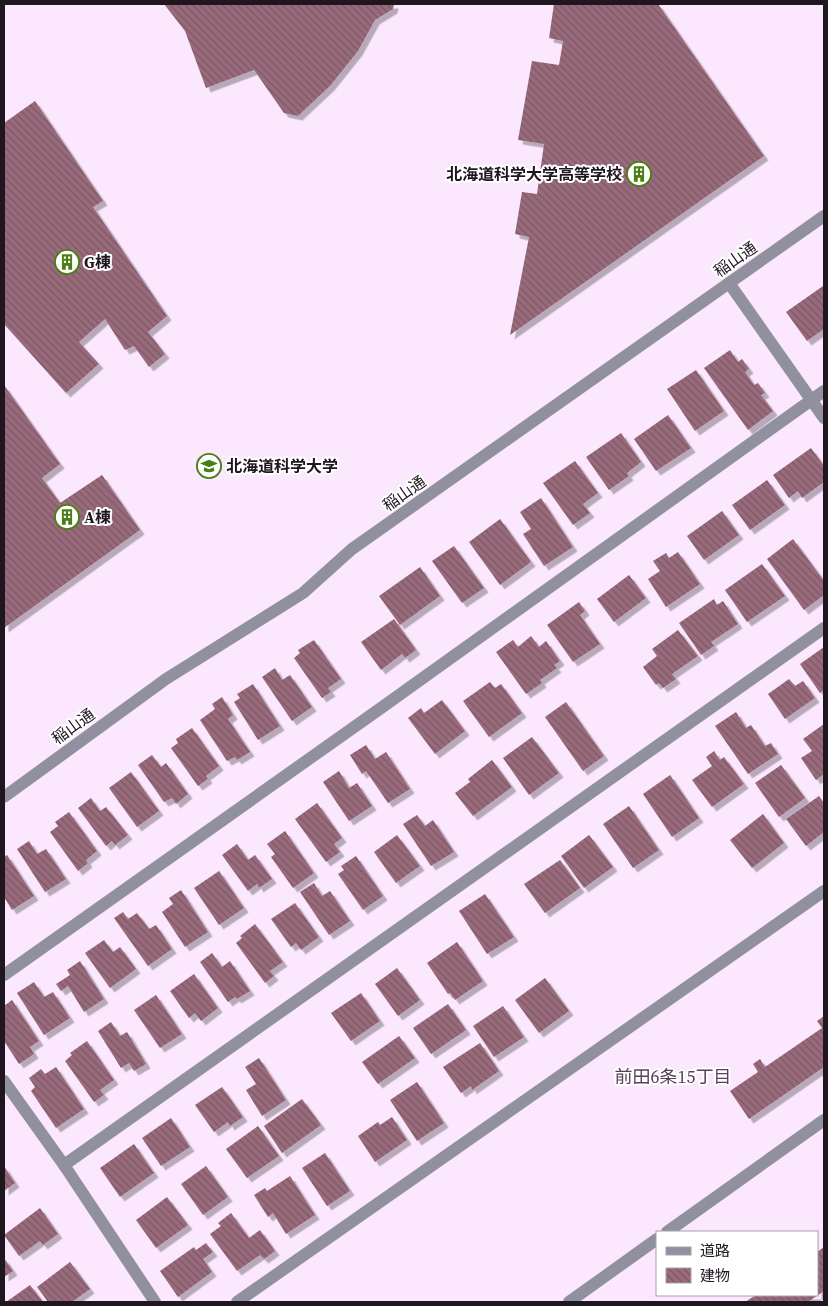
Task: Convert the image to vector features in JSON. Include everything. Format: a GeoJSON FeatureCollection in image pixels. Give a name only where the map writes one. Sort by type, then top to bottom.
{"type":"FeatureCollection","features":[{"type":"Feature","properties":{"kind":"street","name":"稲山通"},"geometry":{"type":"LineString","coordinates":[[4,797],[166,679],[303,592],[352,549],[824,216]]}},
{"type":"Feature","properties":{"kind":"street"},"geometry":{"type":"LineString","coordinates":[[729,283],[824,418]]}},
{"type":"Feature","properties":{"kind":"street"},"geometry":{"type":"LineString","coordinates":[[4,975],[824,391]]}},
{"type":"Feature","properties":{"kind":"street"},"geometry":{"type":"LineString","coordinates":[[64,1164],[824,628]]}},
{"type":"Feature","properties":{"kind":"street"},"geometry":{"type":"LineString","coordinates":[[237,1302],[824,891]]}},
{"type":"Feature","properties":{"kind":"street"},"geometry":{"type":"LineString","coordinates":[[4,1081],[64,1164],[155,1302]]}},
{"type":"Feature","properties":{"kind":"street"},"geometry":{"type":"LineString","coordinates":[[668,1231],[824,1120]]}},
{"type":"Feature","properties":{"kind":"street"},"geometry":{"type":"LineString","coordinates":[[569,1302],[656,1240]]}},
{"type":"Feature","properties":{"kind":"building"},"geometry":{"type":"Polygon","coordinates":[[[164,4],[394,4],[393,9],[375,20],[358,51],[330,86],[298,116],[284,113],[254,70],[206,88],[185,31],[164,4]]]}},
{"type":"Feature","properties":{"kind":"building","name":"北海道科学大学高等学校"},"geometry":{"type":"Polygon","coordinates":[[[554,4],[658,4],[764,156],[510,335],[529,237],[515,234],[522,192],[537,194],[544,144],[518,140],[532,61],[559,65],[563,41],[549,38],[554,4]]]}},
{"type":"Feature","properties":{"kind":"building","name":"G棟"},"geometry":{"type":"Polygon","coordinates":[[[35,101],[103,201],[93,207],[167,316],[148,332],[165,354],[149,367],[134,346],[125,350],[105,319],[79,342],[99,364],[66,393],[4,324],[4,123],[35,101]]]}},
{"type":"Feature","properties":{"kind":"building"},"geometry":{"type":"Polygon","coordinates":[[[823,286],[824,329],[807,341],[786,312],[823,286]]]}},
{"type":"Feature","properties":{"kind":"building"},"geometry":{"type":"Polygon","coordinates":[[[730,350],[738,362],[742,359],[749,369],[745,372],[754,385],[758,383],[765,393],[761,395],[773,411],[748,430],[704,368],[730,350]]]}},
{"type":"Feature","properties":{"kind":"building"},"geometry":{"type":"Polygon","coordinates":[[[696,370],[724,411],[695,431],[667,389],[696,370]]]}},
{"type":"Feature","properties":{"kind":"building","name":"A棟"},"geometry":{"type":"Polygon","coordinates":[[[4,385],[60,464],[42,478],[60,503],[102,475],[140,530],[4,628],[4,385]]]}},
{"type":"Feature","properties":{"kind":"building"},"geometry":{"type":"Polygon","coordinates":[[[668,415],[691,448],[656,471],[634,439],[668,415]]]}},
{"type":"Feature","properties":{"kind":"building"},"geometry":{"type":"Polygon","coordinates":[[[621,433],[641,462],[627,473],[629,476],[609,490],[586,457],[621,433]]]}},
{"type":"Feature","properties":{"kind":"building"},"geometry":{"type":"Polygon","coordinates":[[[811,448],[824,466],[824,482],[802,498],[798,491],[789,498],[773,475],[811,448]]]}},
{"type":"Feature","properties":{"kind":"building"},"geometry":{"type":"Polygon","coordinates":[[[575,461],[598,493],[583,504],[590,513],[573,525],[543,483],[575,461]]]}},
{"type":"Feature","properties":{"kind":"building"},"geometry":{"type":"Polygon","coordinates":[[[767,480],[785,505],[750,530],[732,505],[767,480]]]}},
{"type":"Feature","properties":{"kind":"building"},"geometry":{"type":"Polygon","coordinates":[[[541,498],[573,547],[544,566],[523,534],[531,529],[520,512],[541,498]]]}},
{"type":"Feature","properties":{"kind":"building"},"geometry":{"type":"Polygon","coordinates":[[[722,511],[739,535],[704,560],[687,536],[722,511]]]}},
{"type":"Feature","properties":{"kind":"building"},"geometry":{"type":"Polygon","coordinates":[[[500,519],[531,562],[500,585],[469,542],[500,519]]]}},
{"type":"Feature","properties":{"kind":"building"},"geometry":{"type":"Polygon","coordinates":[[[793,539],[824,581],[824,595],[804,610],[767,559],[793,539]]]}},
{"type":"Feature","properties":{"kind":"building"},"geometry":{"type":"Polygon","coordinates":[[[454,546],[484,588],[462,603],[432,561],[454,546]]]}},
{"type":"Feature","properties":{"kind":"building"},"geometry":{"type":"Polygon","coordinates":[[[678,552],[700,584],[666,607],[648,579],[660,571],[653,561],[666,553],[669,558],[678,552]]]}},
{"type":"Feature","properties":{"kind":"building"},"geometry":{"type":"Polygon","coordinates":[[[762,564],[785,596],[747,622],[725,590],[762,564]]]}},
{"type":"Feature","properties":{"kind":"building"},"geometry":{"type":"Polygon","coordinates":[[[420,567],[440,596],[400,625],[379,596],[420,567]]]}},
{"type":"Feature","properties":{"kind":"building"},"geometry":{"type":"Polygon","coordinates":[[[629,575],[646,598],[614,622],[597,599],[629,575]]]}},
{"type":"Feature","properties":{"kind":"building"},"geometry":{"type":"Polygon","coordinates":[[[714,599],[717,605],[723,601],[738,624],[711,642],[714,646],[701,655],[679,623],[714,599]]]}},
{"type":"Feature","properties":{"kind":"building"},"geometry":{"type":"Polygon","coordinates":[[[579,602],[585,611],[580,615],[600,644],[573,662],[547,625],[579,602]]]}},
{"type":"Feature","properties":{"kind":"building"},"geometry":{"type":"Polygon","coordinates":[[[394,619],[416,650],[405,658],[402,654],[381,670],[361,642],[394,619]]]}},
{"type":"Feature","properties":{"kind":"building"},"geometry":{"type":"Polygon","coordinates":[[[678,630],[698,656],[672,674],[676,679],[663,688],[659,683],[656,685],[643,667],[657,656],[652,649],[678,630]]]}},
{"type":"Feature","properties":{"kind":"building"},"geometry":{"type":"Polygon","coordinates":[[[531,636],[539,647],[546,641],[560,661],[554,665],[557,668],[540,680],[542,683],[526,694],[496,652],[513,640],[518,647],[531,636]]]}},
{"type":"Feature","properties":{"kind":"building"},"geometry":{"type":"Polygon","coordinates":[[[314,640],[341,679],[328,688],[331,692],[322,698],[294,658],[300,653],[298,650],[314,640]]]}},
{"type":"Feature","properties":{"kind":"building"},"geometry":{"type":"Polygon","coordinates":[[[824,647],[824,690],[820,693],[800,664],[824,647]]]}},
{"type":"Feature","properties":{"kind":"building"},"geometry":{"type":"Polygon","coordinates":[[[275,668],[282,680],[290,675],[312,707],[292,721],[262,677],[275,668]]]}},
{"type":"Feature","properties":{"kind":"building"},"geometry":{"type":"Polygon","coordinates":[[[789,679],[795,686],[803,681],[815,698],[785,719],[768,694],[789,679]]]}},
{"type":"Feature","properties":{"kind":"building"},"geometry":{"type":"Polygon","coordinates":[[[490,682],[495,688],[501,684],[522,713],[489,737],[463,701],[490,682]]]}},
{"type":"Feature","properties":{"kind":"building"},"geometry":{"type":"Polygon","coordinates":[[[253,684],[280,726],[258,740],[234,702],[240,698],[237,694],[253,684]]]}},
{"type":"Feature","properties":{"kind":"building"},"geometry":{"type":"Polygon","coordinates":[[[222,697],[233,715],[228,719],[250,752],[237,760],[235,757],[227,761],[200,720],[215,709],[212,704],[222,697]]]}},
{"type":"Feature","properties":{"kind":"building"},"geometry":{"type":"Polygon","coordinates":[[[442,700],[465,731],[435,754],[408,718],[421,708],[424,713],[442,700]]]}},
{"type":"Feature","properties":{"kind":"building"},"geometry":{"type":"Polygon","coordinates":[[[566,702],[604,756],[583,771],[545,717],[566,702]]]}},
{"type":"Feature","properties":{"kind":"building"},"geometry":{"type":"Polygon","coordinates":[[[736,712],[746,728],[751,725],[765,746],[771,743],[778,754],[748,774],[715,726],[736,712]]]}},
{"type":"Feature","properties":{"kind":"building"},"geometry":{"type":"Polygon","coordinates":[[[824,724],[824,774],[816,780],[801,758],[812,751],[803,739],[824,724]]]}},
{"type":"Feature","properties":{"kind":"building"},"geometry":{"type":"Polygon","coordinates":[[[192,728],[219,766],[206,776],[208,779],[198,786],[171,748],[178,743],[176,739],[192,728]]]}},
{"type":"Feature","properties":{"kind":"building"},"geometry":{"type":"Polygon","coordinates":[[[532,737],[559,773],[529,795],[503,758],[532,737]]]}},
{"type":"Feature","properties":{"kind":"building"},"geometry":{"type":"Polygon","coordinates":[[[366,745],[375,759],[386,752],[410,789],[388,803],[366,771],[362,774],[350,755],[366,745]]]}},
{"type":"Feature","properties":{"kind":"building"},"geometry":{"type":"Polygon","coordinates":[[[714,751],[720,760],[724,757],[744,784],[712,807],[692,780],[712,766],[706,757],[714,751]]]}},
{"type":"Feature","properties":{"kind":"building"},"geometry":{"type":"Polygon","coordinates":[[[152,755],[161,767],[166,763],[188,794],[176,804],[172,798],[164,802],[138,765],[152,755]]]}},
{"type":"Feature","properties":{"kind":"building"},"geometry":{"type":"Polygon","coordinates":[[[492,760],[512,787],[473,816],[455,793],[470,782],[468,779],[492,760]]]}},
{"type":"Feature","properties":{"kind":"building"},"geometry":{"type":"Polygon","coordinates":[[[781,765],[805,798],[779,817],[755,783],[781,765]]]}},
{"type":"Feature","properties":{"kind":"building"},"geometry":{"type":"Polygon","coordinates":[[[339,771],[349,788],[357,783],[372,806],[349,821],[323,782],[339,771]]]}},
{"type":"Feature","properties":{"kind":"building"},"geometry":{"type":"Polygon","coordinates":[[[131,772],[159,811],[137,827],[109,788],[131,772]]]}},
{"type":"Feature","properties":{"kind":"building"},"geometry":{"type":"Polygon","coordinates":[[[670,775],[699,818],[672,837],[643,794],[670,775]]]}},
{"type":"Feature","properties":{"kind":"building"},"geometry":{"type":"Polygon","coordinates":[[[819,796],[824,803],[824,832],[806,846],[786,819],[819,796]]]}},
{"type":"Feature","properties":{"kind":"building"},"geometry":{"type":"Polygon","coordinates":[[[91,798],[100,811],[106,807],[128,835],[115,845],[112,841],[106,846],[78,808],[91,798]]]}},
{"type":"Feature","properties":{"kind":"building"},"geometry":{"type":"Polygon","coordinates":[[[317,803],[342,838],[334,844],[340,852],[326,862],[295,819],[317,803]]]}},
{"type":"Feature","properties":{"kind":"building"},"geometry":{"type":"Polygon","coordinates":[[[629,806],[659,850],[633,868],[603,824],[629,806]]]}},
{"type":"Feature","properties":{"kind":"building"},"geometry":{"type":"Polygon","coordinates":[[[69,812],[97,851],[86,860],[88,863],[78,871],[50,832],[58,826],[55,822],[69,812]]]}},
{"type":"Feature","properties":{"kind":"building"},"geometry":{"type":"Polygon","coordinates":[[[763,814],[784,843],[752,868],[730,840],[763,814]]]}},
{"type":"Feature","properties":{"kind":"building"},"geometry":{"type":"Polygon","coordinates":[[[417,815],[425,826],[433,820],[454,852],[431,866],[403,824],[417,815]]]}},
{"type":"Feature","properties":{"kind":"building"},"geometry":{"type":"Polygon","coordinates":[[[285,831],[314,873],[293,888],[271,857],[275,854],[267,844],[285,831]]]}},
{"type":"Feature","properties":{"kind":"building"},"geometry":{"type":"Polygon","coordinates":[[[397,835],[420,866],[396,883],[374,852],[397,835]]]}},
{"type":"Feature","properties":{"kind":"building"},"geometry":{"type":"Polygon","coordinates":[[[589,835],[613,867],[584,888],[561,856],[589,835]]]}},
{"type":"Feature","properties":{"kind":"building"},"geometry":{"type":"Polygon","coordinates":[[[29,841],[37,854],[46,849],[66,879],[45,892],[17,849],[29,841]]]}},
{"type":"Feature","properties":{"kind":"building"},"geometry":{"type":"Polygon","coordinates":[[[237,844],[248,860],[255,855],[272,879],[259,888],[257,884],[248,891],[222,855],[237,844]]]}},
{"type":"Feature","properties":{"kind":"building"},"geometry":{"type":"Polygon","coordinates":[[[7,855],[34,896],[12,910],[4,897],[4,857],[7,855]]]}},
{"type":"Feature","properties":{"kind":"building"},"geometry":{"type":"Polygon","coordinates":[[[356,856],[383,896],[363,910],[338,874],[344,870],[341,866],[356,856]]]}},
{"type":"Feature","properties":{"kind":"building"},"geometry":{"type":"Polygon","coordinates":[[[560,860],[580,888],[545,913],[524,884],[560,860]]]}},
{"type":"Feature","properties":{"kind":"building"},"geometry":{"type":"Polygon","coordinates":[[[219,871],[244,908],[219,925],[194,888],[219,871]]]}},
{"type":"Feature","properties":{"kind":"building"},"geometry":{"type":"Polygon","coordinates":[[[314,883],[322,896],[330,891],[350,921],[329,935],[300,892],[314,883]]]}},
{"type":"Feature","properties":{"kind":"building"},"geometry":{"type":"Polygon","coordinates":[[[181,890],[208,932],[185,947],[162,912],[173,904],[169,898],[181,890]]]}},
{"type":"Feature","properties":{"kind":"building"},"geometry":{"type":"Polygon","coordinates":[[[485,894],[514,937],[487,954],[459,911],[485,894]]]}},
{"type":"Feature","properties":{"kind":"building"},"geometry":{"type":"Polygon","coordinates":[[[295,903],[319,937],[301,950],[296,943],[291,947],[271,919],[295,903]]]}},
{"type":"Feature","properties":{"kind":"building"},"geometry":{"type":"Polygon","coordinates":[[[123,912],[128,919],[137,913],[149,929],[156,925],[172,949],[148,966],[114,918],[123,912]]]}},
{"type":"Feature","properties":{"kind":"building"},"geometry":{"type":"Polygon","coordinates":[[[255,924],[283,962],[270,971],[274,976],[265,983],[236,943],[242,938],[240,936],[255,924]]]}},
{"type":"Feature","properties":{"kind":"building"},"geometry":{"type":"Polygon","coordinates":[[[104,940],[113,952],[120,947],[136,969],[110,988],[85,953],[104,940]]]}},
{"type":"Feature","properties":{"kind":"building"},"geometry":{"type":"Polygon","coordinates":[[[457,942],[483,981],[455,1000],[450,993],[448,994],[427,963],[457,942]]]}},
{"type":"Feature","properties":{"kind":"building"},"geometry":{"type":"Polygon","coordinates":[[[212,953],[222,967],[230,961],[250,991],[228,1002],[200,962],[212,953]]]}},
{"type":"Feature","properties":{"kind":"building"},"geometry":{"type":"Polygon","coordinates":[[[80,961],[104,999],[84,1012],[68,986],[61,991],[56,984],[70,975],[67,970],[80,961]]]}},
{"type":"Feature","properties":{"kind":"building"},"geometry":{"type":"Polygon","coordinates":[[[397,968],[420,1000],[398,1016],[375,984],[397,968]]]}},
{"type":"Feature","properties":{"kind":"building"},"geometry":{"type":"Polygon","coordinates":[[[194,974],[218,1008],[201,1021],[195,1013],[189,1018],[170,991],[194,974]]]}},
{"type":"Feature","properties":{"kind":"building"},"geometry":{"type":"Polygon","coordinates":[[[545,978],[569,1011],[539,1033],[515,1000],[545,978]]]}},
{"type":"Feature","properties":{"kind":"building"},"geometry":{"type":"Polygon","coordinates":[[[34,982],[44,997],[53,992],[70,1018],[44,1035],[17,993],[34,982]]]}},
{"type":"Feature","properties":{"kind":"building"},"geometry":{"type":"Polygon","coordinates":[[[361,993],[380,1021],[351,1041],[331,1013],[361,993]]]}},
{"type":"Feature","properties":{"kind":"building"},"geometry":{"type":"Polygon","coordinates":[[[156,995],[182,1034],[160,1048],[134,1010],[156,995]]]}},
{"type":"Feature","properties":{"kind":"building"},"geometry":{"type":"Polygon","coordinates":[[[12,1000],[39,1041],[30,1047],[34,1054],[19,1064],[4,1041],[4,1006],[12,1000]]]}},
{"type":"Feature","properties":{"kind":"building"},"geometry":{"type":"Polygon","coordinates":[[[448,1004],[466,1030],[431,1054],[413,1028],[448,1004]]]}},
{"type":"Feature","properties":{"kind":"building"},"geometry":{"type":"Polygon","coordinates":[[[503,1006],[524,1037],[494,1057],[473,1026],[503,1006]]]}},
{"type":"Feature","properties":{"kind":"building"},"geometry":{"type":"Polygon","coordinates":[[[824,1016],[824,1067],[749,1119],[730,1091],[758,1072],[753,1064],[760,1059],[765,1067],[822,1028],[817,1021],[824,1016]]]}},
{"type":"Feature","properties":{"kind":"building"},"geometry":{"type":"Polygon","coordinates":[[[111,1022],[120,1036],[127,1032],[146,1064],[134,1071],[129,1063],[121,1068],[98,1031],[111,1022]]]}},
{"type":"Feature","properties":{"kind":"building"},"geometry":{"type":"Polygon","coordinates":[[[399,1036],[415,1058],[378,1084],[362,1062],[399,1036]]]}},
{"type":"Feature","properties":{"kind":"building"},"geometry":{"type":"Polygon","coordinates":[[[87,1041],[114,1080],[100,1090],[104,1095],[94,1102],[65,1061],[72,1055],[70,1053],[87,1041]]]}},
{"type":"Feature","properties":{"kind":"building"},"geometry":{"type":"Polygon","coordinates":[[[480,1043],[499,1071],[472,1090],[471,1086],[461,1093],[443,1067],[480,1043]]]}},
{"type":"Feature","properties":{"kind":"building"},"geometry":{"type":"Polygon","coordinates":[[[259,1058],[286,1100],[262,1116],[246,1090],[256,1084],[245,1067],[259,1058]]]}},
{"type":"Feature","properties":{"kind":"building"},"geometry":{"type":"Polygon","coordinates":[[[56,1067],[84,1109],[56,1128],[31,1091],[35,1087],[29,1078],[41,1069],[45,1074],[56,1067]]]}},
{"type":"Feature","properties":{"kind":"building"},"geometry":{"type":"Polygon","coordinates":[[[417,1082],[444,1123],[417,1141],[390,1100],[417,1082]]]}},
{"type":"Feature","properties":{"kind":"building"},"geometry":{"type":"Polygon","coordinates":[[[222,1087],[243,1117],[230,1126],[228,1122],[214,1132],[195,1105],[222,1087]]]}},
{"type":"Feature","properties":{"kind":"building"},"geometry":{"type":"Polygon","coordinates":[[[302,1099],[321,1125],[282,1153],[264,1126],[302,1099]]]}},
{"type":"Feature","properties":{"kind":"building"},"geometry":{"type":"Polygon","coordinates":[[[392,1117],[407,1140],[375,1162],[358,1136],[378,1122],[380,1125],[392,1117]]]}},
{"type":"Feature","properties":{"kind":"building"},"geometry":{"type":"Polygon","coordinates":[[[171,1118],[190,1147],[161,1166],[142,1138],[171,1118]]]}},
{"type":"Feature","properties":{"kind":"building"},"geometry":{"type":"Polygon","coordinates":[[[258,1126],[279,1156],[247,1178],[226,1149],[258,1126]]]}},
{"type":"Feature","properties":{"kind":"building"},"geometry":{"type":"Polygon","coordinates":[[[134,1144],[154,1173],[120,1197],[100,1168],[134,1144]]]}},
{"type":"Feature","properties":{"kind":"building"},"geometry":{"type":"Polygon","coordinates":[[[325,1153],[350,1191],[327,1206],[302,1168],[325,1153]]]}},
{"type":"Feature","properties":{"kind":"building"},"geometry":{"type":"Polygon","coordinates":[[[4,1166],[15,1183],[4,1191],[4,1166]]]}},
{"type":"Feature","properties":{"kind":"building"},"geometry":{"type":"Polygon","coordinates":[[[206,1166],[228,1197],[203,1215],[181,1184],[206,1166]]]}},
{"type":"Feature","properties":{"kind":"building"},"geometry":{"type":"Polygon","coordinates":[[[290,1176],[315,1215],[286,1234],[273,1213],[268,1217],[254,1195],[265,1188],[267,1191],[290,1176]]]}},
{"type":"Feature","properties":{"kind":"building"},"geometry":{"type":"Polygon","coordinates":[[[167,1197],[188,1225],[156,1248],[136,1220],[167,1197]]]}},
{"type":"Feature","properties":{"kind":"building"},"geometry":{"type":"Polygon","coordinates":[[[40,1208],[58,1234],[43,1245],[40,1241],[19,1256],[4,1235],[40,1208]]]}},
{"type":"Feature","properties":{"kind":"building"},"geometry":{"type":"Polygon","coordinates":[[[231,1213],[249,1238],[260,1230],[275,1251],[264,1259],[260,1255],[237,1271],[210,1234],[221,1226],[218,1223],[231,1213]]]}},
{"type":"Feature","properties":{"kind":"building"},"geometry":{"type":"Polygon","coordinates":[[[206,1243],[213,1252],[203,1259],[212,1272],[178,1297],[160,1271],[194,1247],[196,1250],[206,1243]]]}},
{"type":"Feature","properties":{"kind":"building"},"geometry":{"type":"Polygon","coordinates":[[[824,1247],[824,1291],[818,1295],[818,1251],[824,1247]]]}},
{"type":"Feature","properties":{"kind":"building"},"geometry":{"type":"Polygon","coordinates":[[[4,1258],[13,1271],[4,1277],[4,1258]]]}},
{"type":"Feature","properties":{"kind":"building"},"geometry":{"type":"Polygon","coordinates":[[[70,1262],[90,1289],[72,1302],[48,1302],[37,1287],[70,1262]]]}},
{"type":"Feature","properties":{"kind":"building"},"geometry":{"type":"Polygon","coordinates":[[[30,1285],[43,1302],[6,1302],[30,1285]]]}},
{"type":"Feature","properties":{"kind":"building"},"geometry":{"type":"Polygon","coordinates":[[[754,1296],[817,1296],[808,1302],[745,1302],[754,1296]]]}},
{"type":"Feature","properties":{"kind":"place","name":"北海道科学大学高等学校"},"geometry":{"type":"Point","coordinates":[639,174]}},
{"type":"Feature","properties":{"kind":"place","name":"G棟"},"geometry":{"type":"Point","coordinates":[67,262]}},
{"type":"Feature","properties":{"kind":"place","name":"北海道科学大学"},"geometry":{"type":"Point","coordinates":[209,466]}},
{"type":"Feature","properties":{"kind":"place","name":"A棟"},"geometry":{"type":"Point","coordinates":[67,517]}},
{"type":"Feature","properties":{"kind":"district","name":"前田6条15丁目"},"geometry":{"type":"Point","coordinates":[673,1077]}}]}
